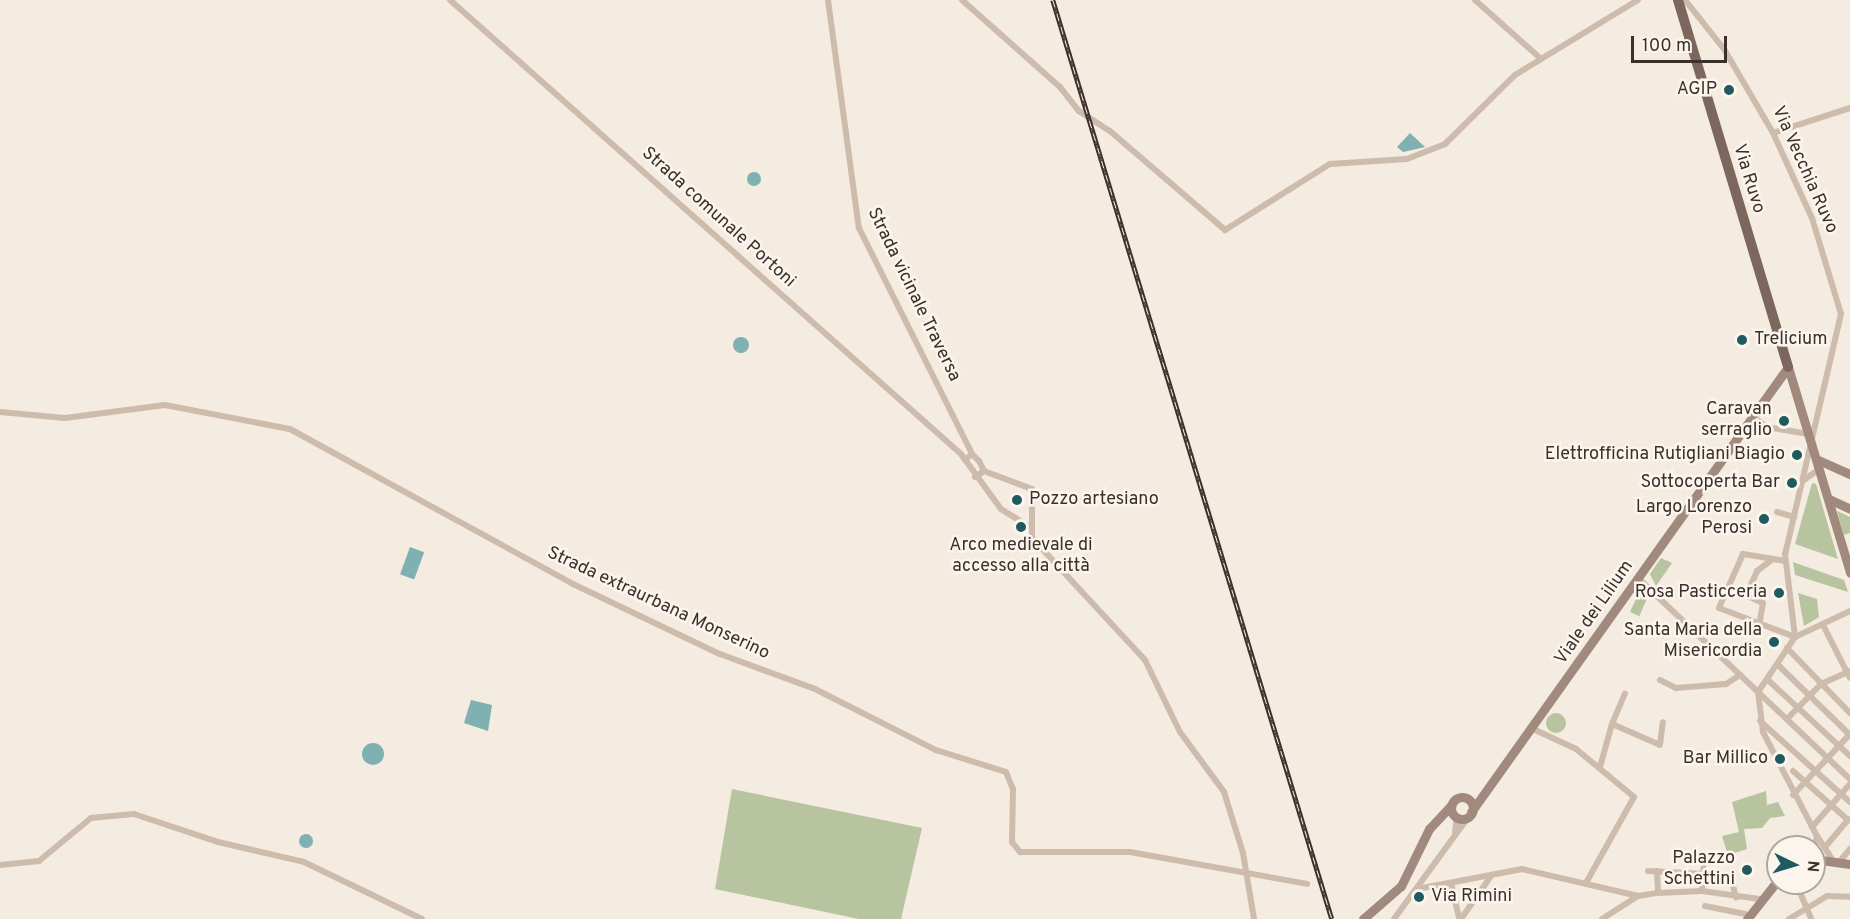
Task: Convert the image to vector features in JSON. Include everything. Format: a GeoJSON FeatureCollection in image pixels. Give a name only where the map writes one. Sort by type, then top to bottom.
{"type":"FeatureCollection","features":[{"type":"Feature","properties":{"kind":"main road","name":"Via Ruvo"},"geometry":{"type":"LineString","coordinates":[[1678,0],[1788,367]]}},
{"type":"Feature","properties":{"kind":"main road","name":"Viale dei Lilium"},"geometry":{"type":"LineString","coordinates":[[1470,814],[1755,418],[1788,367]]}},
{"type":"Feature","properties":{"kind":"main road"},"geometry":{"type":"LineString","coordinates":[[1788,367],[1850,573]]}},
{"type":"Feature","properties":{"kind":"main road"},"geometry":{"type":"LineString","coordinates":[[1816,459],[1850,474]]}},
{"type":"Feature","properties":{"kind":"main road"},"geometry":{"type":"LineString","coordinates":[[1821,474],[1837,469]]}},
{"type":"Feature","properties":{"kind":"main road"},"geometry":{"type":"LineString","coordinates":[[1828,499],[1850,509]]}},
{"type":"Feature","properties":{"kind":"main road","name":"Viale dei Lilium"},"geometry":{"type":"LineString","coordinates":[[1363,919],[1401,886],[1431,826],[1451,805],[1458,798],[1467,799],[1489,788]]}},
{"type":"Feature","properties":{"kind":"main road"},"geometry":{"type":"LineString","coordinates":[[1431,826],[1470,814],[1467,799]]}},
{"type":"Feature","properties":{"kind":"main road"},"geometry":{"type":"LineString","coordinates":[[1451,805],[1456,817]]}},
{"type":"Feature","properties":{"kind":"main road"},"geometry":{"type":"LineString","coordinates":[[1826,860],[1850,864]]}},
{"type":"Feature","properties":{"kind":"main road"},"geometry":{"type":"LineString","coordinates":[[1746,917],[1766,892]]}},
{"type":"Feature","properties":{"kind":"street","name":"Strada comunale Portoni"},"geometry":{"type":"LineString","coordinates":[[450,0],[965,460],[975,477],[1001,509],[1028,526]]}},
{"type":"Feature","properties":{"kind":"street","name":"Strada vicinale Traversa"},"geometry":{"type":"LineString","coordinates":[[828,0],[859,228],[972,454],[984,471]]}},
{"type":"Feature","properties":{"kind":"street"},"geometry":{"type":"LineString","coordinates":[[962,0],[1060,87],[1079,111],[1110,130],[1225,230],[1330,164],[1407,159],[1446,144],[1506,82],[1540,58],[1638,0]]}},
{"type":"Feature","properties":{"kind":"street"},"geometry":{"type":"LineString","coordinates":[[1475,0],[1540,58]]}},
{"type":"Feature","properties":{"kind":"street","name":"Via Vecchia Ruvo"},"geometry":{"type":"LineString","coordinates":[[1685,0],[1724,49],[1773,133],[1812,218],[1841,314],[1809,437],[1806,466],[1785,561],[1795,637]]}},
{"type":"Feature","properties":{"kind":"street"},"geometry":{"type":"LineString","coordinates":[[1773,133],[1850,108]]}},
{"type":"Feature","properties":{"kind":"street","name":"Strada extraurbana Monserino"},"geometry":{"type":"LineString","coordinates":[[0,412],[65,418],[165,405],[290,429],[573,584],[720,654],[815,689],[936,750],[1006,772],[1013,789],[1012,842],[1020,852],[1130,852],[1246,872]]}},
{"type":"Feature","properties":{"kind":"street"},"geometry":{"type":"LineString","coordinates":[[1755,418],[1767,427],[1809,437]]}},
{"type":"Feature","properties":{"kind":"street"},"geometry":{"type":"LineString","coordinates":[[965,460],[972,454]]}},
{"type":"Feature","properties":{"kind":"street"},"geometry":{"type":"LineString","coordinates":[[1806,466],[1816,459]]}},
{"type":"Feature","properties":{"kind":"street"},"geometry":{"type":"LineString","coordinates":[[975,477],[984,471],[1023,483],[1032,489],[1034,500],[1028,526],[1043,552],[1145,660],[1180,732],[1224,792],[1246,872],[1254,919]]}},
{"type":"Feature","properties":{"kind":"street"},"geometry":{"type":"LineString","coordinates":[[1803,481],[1821,474]]}},
{"type":"Feature","properties":{"kind":"street"},"geometry":{"type":"LineString","coordinates":[[1778,512],[1794,517]]}},
{"type":"Feature","properties":{"kind":"street"},"geometry":{"type":"LineString","coordinates":[[1765,549],[1770,559]]}},
{"type":"Feature","properties":{"kind":"street"},"geometry":{"type":"LineString","coordinates":[[1785,561],[1743,554],[1719,608],[1759,626],[1795,637]]}},
{"type":"Feature","properties":{"kind":"street"},"geometry":{"type":"LineString","coordinates":[[1759,626],[1763,603],[1746,595],[1757,571],[1770,559]]}},
{"type":"Feature","properties":{"kind":"street"},"geometry":{"type":"LineString","coordinates":[[1639,579],[1850,779]]}},
{"type":"Feature","properties":{"kind":"street"},"geometry":{"type":"LineString","coordinates":[[1816,835],[1793,795],[1760,721],[1758,692],[1795,637],[1850,611]]}},
{"type":"Feature","properties":{"kind":"street"},"geometry":{"type":"LineString","coordinates":[[1786,719],[1821,684],[1849,674],[1823,625]]}},
{"type":"Feature","properties":{"kind":"street"},"geometry":{"type":"LineString","coordinates":[[1787,648],[1850,713]]}},
{"type":"Feature","properties":{"kind":"street"},"geometry":{"type":"LineString","coordinates":[[1777,664],[1850,734],[1793,795]]}},
{"type":"Feature","properties":{"kind":"street"},"geometry":{"type":"LineString","coordinates":[[1660,680],[1686,687],[1734,683],[1740,675]]}},
{"type":"Feature","properties":{"kind":"street"},"geometry":{"type":"LineString","coordinates":[[1767,678],[1850,756]]}},
{"type":"Feature","properties":{"kind":"street"},"geometry":{"type":"LineString","coordinates":[[1600,766],[1612,724],[1625,694]]}},
{"type":"Feature","properties":{"kind":"street"},"geometry":{"type":"LineString","coordinates":[[1842,705],[1850,699]]}},
{"type":"Feature","properties":{"kind":"street"},"geometry":{"type":"LineString","coordinates":[[1760,721],[1850,802]]}},
{"type":"Feature","properties":{"kind":"street"},"geometry":{"type":"LineString","coordinates":[[1612,724],[1660,745],[1663,722]]}},
{"type":"Feature","properties":{"kind":"street"},"geometry":{"type":"LineString","coordinates":[[1533,729],[1600,766],[1634,798],[1586,883]]}},
{"type":"Feature","properties":{"kind":"street"},"geometry":{"type":"LineString","coordinates":[[1793,771],[1849,819],[1826,846],[1836,860],[1850,849]]}},
{"type":"Feature","properties":{"kind":"street"},"geometry":{"type":"LineString","coordinates":[[1812,827],[1850,784]]}},
{"type":"Feature","properties":{"kind":"street"},"geometry":{"type":"LineString","coordinates":[[0,865],[39,861],[91,818],[134,814],[218,842],[304,862],[423,919]]}},
{"type":"Feature","properties":{"kind":"street"},"geometry":{"type":"LineString","coordinates":[[1394,919],[1470,814]]}},
{"type":"Feature","properties":{"kind":"street"},"geometry":{"type":"LineString","coordinates":[[1449,845],[1456,817]]}},
{"type":"Feature","properties":{"kind":"street"},"geometry":{"type":"LineString","coordinates":[[1702,891],[1704,862]]}},
{"type":"Feature","properties":{"kind":"street"},"geometry":{"type":"LineString","coordinates":[[1417,889],[1522,868],[1638,896],[1702,891],[1759,899]]}},
{"type":"Feature","properties":{"kind":"street"},"geometry":{"type":"LineString","coordinates":[[1648,871],[1704,874]]}},
{"type":"Feature","properties":{"kind":"street"},"geometry":{"type":"LineString","coordinates":[[1657,871],[1658,893]]}},
{"type":"Feature","properties":{"kind":"street"},"geometry":{"type":"LineString","coordinates":[[1246,872],[1307,884]]}},
{"type":"Feature","properties":{"kind":"street"},"geometry":{"type":"LineString","coordinates":[[1460,919],[1491,875]]}},
{"type":"Feature","properties":{"kind":"street"},"geometry":{"type":"LineString","coordinates":[[1732,882],[1736,897]]}},
{"type":"Feature","properties":{"kind":"street"},"geometry":{"type":"LineString","coordinates":[[1451,883],[1460,919]]}},
{"type":"Feature","properties":{"kind":"street"},"geometry":{"type":"LineString","coordinates":[[1716,894],[1717,885]]}},
{"type":"Feature","properties":{"kind":"street"},"geometry":{"type":"LineString","coordinates":[[1802,895],[1811,919]]}},
{"type":"Feature","properties":{"kind":"street"},"geometry":{"type":"LineString","coordinates":[[1602,919],[1638,896]]}},
{"type":"Feature","properties":{"kind":"street"},"geometry":{"type":"LineString","coordinates":[[1789,919],[1807,905],[1827,896],[1848,897]]}},
{"type":"Feature","properties":{"kind":"street"},"geometry":{"type":"LineString","coordinates":[[1705,906],[1746,917]]}},
{"type":"Feature","properties":{"kind":"green space"},"geometry":{"type":"Polygon","coordinates":[[[1812,483],[1816,484],[1838,559],[1795,544],[1812,483]]]}},
{"type":"Feature","properties":{"kind":"green space"},"geometry":{"type":"Polygon","coordinates":[[[1837,511],[1850,517],[1850,533],[1844,535],[1837,511]]]}},
{"type":"Feature","properties":{"kind":"green space"},"geometry":{"type":"Polygon","coordinates":[[[1661,558],[1672,563],[1656,586],[1650,574],[1661,558]]]}},
{"type":"Feature","properties":{"kind":"green space"},"geometry":{"type":"Polygon","coordinates":[[[1793,562],[1844,580],[1848,592],[1795,575],[1793,562]]]}},
{"type":"Feature","properties":{"kind":"green space"},"geometry":{"type":"Polygon","coordinates":[[[1639,592],[1648,596],[1639,616],[1630,612],[1639,592]]]}},
{"type":"Feature","properties":{"kind":"green space"},"geometry":{"type":"Polygon","coordinates":[[[1798,593],[1817,599],[1819,617],[1804,626],[1798,593]]]}},
{"type":"Feature","properties":{"kind":"green space"},"geometry":{"type":"Polygon","coordinates":[[[1556,713],[1563,716],[1566,723],[1563,730],[1556,733],[1549,730],[1546,723],[1549,716],[1556,713]]]}},
{"type":"Feature","properties":{"kind":"green space"},"geometry":{"type":"Polygon","coordinates":[[[732,789],[922,828],[901,919],[859,919],[715,889],[732,789]]]}},
{"type":"Feature","properties":{"kind":"green space"},"geometry":{"type":"Polygon","coordinates":[[[1766,791],[1767,805],[1778,802],[1785,816],[1770,818],[1762,828],[1744,829],[1747,849],[1728,855],[1722,836],[1739,832],[1732,802],[1766,791]]]}},
{"type":"Feature","properties":{"kind":"water"},"geometry":{"type":"Polygon","coordinates":[[[1410,133],[1425,147],[1403,152],[1397,147],[1410,133]]]}},
{"type":"Feature","properties":{"kind":"water"},"geometry":{"type":"Polygon","coordinates":[[[751,172],[757,172],[761,179],[757,186],[751,186],[747,182],[747,176],[751,172]]]}},
{"type":"Feature","properties":{"kind":"water"},"geometry":{"type":"Polygon","coordinates":[[[741,337],[749,345],[741,353],[733,345],[741,337]]]}},
{"type":"Feature","properties":{"kind":"water"},"geometry":{"type":"Polygon","coordinates":[[[410,547],[424,552],[414,579],[400,574],[410,547]]]}},
{"type":"Feature","properties":{"kind":"water"},"geometry":{"type":"Polygon","coordinates":[[[471,700],[492,705],[488,731],[464,723],[471,700]]]}},
{"type":"Feature","properties":{"kind":"water"},"geometry":{"type":"Polygon","coordinates":[[[373,743],[381,746],[384,754],[381,762],[373,765],[365,762],[362,754],[365,746],[373,743]]]}},
{"type":"Feature","properties":{"kind":"water"},"geometry":{"type":"Polygon","coordinates":[[[306,834],[311,836],[313,841],[311,846],[306,848],[301,846],[299,841],[301,836],[306,834]]]}},
{"type":"Feature","properties":{"kind":"railway"},"geometry":{"type":"LineString","coordinates":[[1053,0],[1332,919]]}},
{"type":"Feature","properties":{"kind":"place","name":"AGIP"},"geometry":{"type":"Point","coordinates":[1729,90]}},
{"type":"Feature","properties":{"kind":"place","name":"Trelicium"},"geometry":{"type":"Point","coordinates":[1742,340]}},
{"type":"Feature","properties":{"kind":"place","name":"Caravan serraglio"},"geometry":{"type":"Point","coordinates":[1784,421]}},
{"type":"Feature","properties":{"kind":"place","name":"Elettrofficina Rutigliani Biagio"},"geometry":{"type":"Point","coordinates":[1797,455]}},
{"type":"Feature","properties":{"kind":"place","name":"Sottocoperta Bar"},"geometry":{"type":"Point","coordinates":[1792,483]}},
{"type":"Feature","properties":{"kind":"place","name":"Pozzo artesiano"},"geometry":{"type":"Point","coordinates":[1017,500]}},
{"type":"Feature","properties":{"kind":"place","name":"Largo Lorenzo Perosi"},"geometry":{"type":"Point","coordinates":[1764,519]}},
{"type":"Feature","properties":{"kind":"place","name":"Arco medievale di accesso alla città"},"geometry":{"type":"Point","coordinates":[1021,527]}},
{"type":"Feature","properties":{"kind":"place","name":"Rosa Pasticceria"},"geometry":{"type":"Point","coordinates":[1779,593]}},
{"type":"Feature","properties":{"kind":"place","name":"Santa Maria della Misericordia"},"geometry":{"type":"Point","coordinates":[1774,642]}},
{"type":"Feature","properties":{"kind":"place","name":"Bar Millico"},"geometry":{"type":"Point","coordinates":[1780,759]}},
{"type":"Feature","properties":{"kind":"place","name":"Palazzo Schettini"},"geometry":{"type":"Point","coordinates":[1747,870]}},
{"type":"Feature","properties":{"kind":"place","name":"Via Rimini"},"geometry":{"type":"Point","coordinates":[1419,897]}}]}
